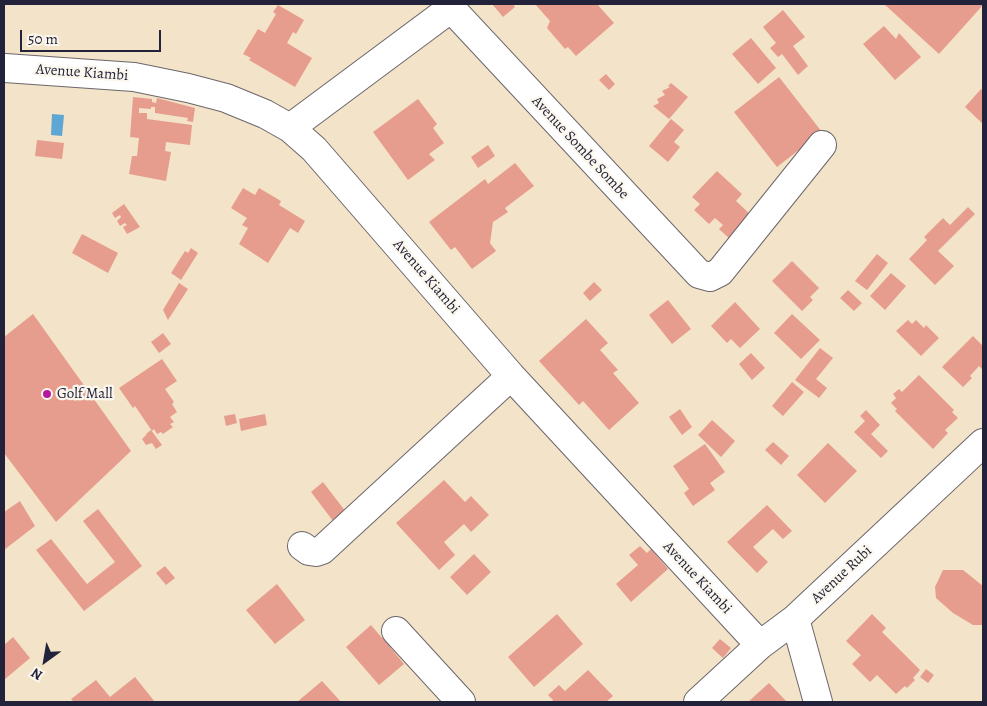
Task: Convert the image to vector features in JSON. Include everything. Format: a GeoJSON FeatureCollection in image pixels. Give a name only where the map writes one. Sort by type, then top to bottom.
{"type":"FeatureCollection","features":[{"type":"Feature","properties":{"kind":"street"},"geometry":{"type":"LineString","coordinates":[[290,128],[448,6]]}},
{"type":"Feature","properties":{"kind":"street","name":"Avenue Sombe Sombe"},"geometry":{"type":"LineString","coordinates":[[448,6],[699,274],[710,277],[720,272],[822,145]]}},
{"type":"Feature","properties":{"kind":"street","name":"Avenue Kiambi"},"geometry":{"type":"LineString","coordinates":[[4,68],[134,77],[188,88],[226,98],[265,114],[290,128],[314,148],[510,376],[760,645]]}},
{"type":"Feature","properties":{"kind":"street"},"geometry":{"type":"LineString","coordinates":[[302,546],[309,551],[316,552],[322,550],[510,376]]}},
{"type":"Feature","properties":{"kind":"street","name":"Avenue Rubi"},"geometry":{"type":"LineString","coordinates":[[698,702],[760,645],[795,618],[983,443]]}},
{"type":"Feature","properties":{"kind":"street"},"geometry":{"type":"LineString","coordinates":[[795,618],[818,702]]}},
{"type":"Feature","properties":{"kind":"street"},"geometry":{"type":"LineString","coordinates":[[396,631],[461,702]]}},
{"type":"Feature","properties":{"kind":"water"},"geometry":{"type":"Polygon","coordinates":[[[52,114],[64,115],[62,136],[51,135],[52,114]]]}},
{"type":"Feature","properties":{"kind":"building"},"geometry":{"type":"Polygon","coordinates":[[[492,4],[513,4],[515,7],[503,17],[492,4]]]}},
{"type":"Feature","properties":{"kind":"building"},"geometry":{"type":"Polygon","coordinates":[[[535,4],[597,4],[614,23],[576,56],[568,47],[565,49],[547,28],[550,21],[535,4]]]}},
{"type":"Feature","properties":{"kind":"building"},"geometry":{"type":"Polygon","coordinates":[[[884,4],[983,4],[983,5],[939,54],[884,4]]]}},
{"type":"Feature","properties":{"kind":"building"},"geometry":{"type":"Polygon","coordinates":[[[278,5],[304,20],[296,34],[293,32],[287,43],[312,58],[295,87],[249,60],[251,58],[243,54],[258,29],[265,33],[276,14],[273,12],[278,5]]]}},
{"type":"Feature","properties":{"kind":"building"},"geometry":{"type":"Polygon","coordinates":[[[783,10],[805,37],[793,46],[808,66],[798,75],[782,54],[778,57],[770,48],[776,43],[763,27],[783,10]]]}},
{"type":"Feature","properties":{"kind":"building"},"geometry":{"type":"Polygon","coordinates":[[[884,26],[896,39],[899,33],[921,57],[895,80],[863,44],[884,26]]]}},
{"type":"Feature","properties":{"kind":"building"},"geometry":{"type":"Polygon","coordinates":[[[751,38],[776,68],[758,84],[732,54],[751,38]]]}},
{"type":"Feature","properties":{"kind":"building"},"geometry":{"type":"Polygon","coordinates":[[[606,74],[615,84],[609,90],[599,80],[606,74]]]}},
{"type":"Feature","properties":{"kind":"building"},"geometry":{"type":"Polygon","coordinates":[[[779,77],[822,132],[777,167],[734,112],[779,77]]]}},
{"type":"Feature","properties":{"kind":"building"},"geometry":{"type":"Polygon","coordinates":[[[671,83],[688,97],[669,119],[653,106],[659,103],[657,99],[665,95],[662,91],[670,87],[668,86],[671,83]]]}},
{"type":"Feature","properties":{"kind":"building"},"geometry":{"type":"Polygon","coordinates":[[[981,89],[983,91],[983,124],[965,107],[981,89]]]}},
{"type":"Feature","properties":{"kind":"building"},"geometry":{"type":"Polygon","coordinates":[[[133,97],[152,99],[152,102],[156,103],[157,98],[195,108],[193,122],[187,121],[188,118],[155,113],[155,107],[151,107],[151,109],[139,108],[139,113],[147,113],[147,119],[192,125],[190,145],[166,142],[165,151],[171,152],[166,181],[129,174],[132,156],[137,156],[139,138],[130,137],[133,97]]]}},
{"type":"Feature","properties":{"kind":"building"},"geometry":{"type":"Polygon","coordinates":[[[418,99],[437,124],[433,128],[444,143],[429,154],[435,160],[408,180],[373,132],[418,99]]]}},
{"type":"Feature","properties":{"kind":"building"},"geometry":{"type":"Polygon","coordinates":[[[671,119],[684,130],[674,142],[680,147],[668,162],[649,146],[671,119]]]}},
{"type":"Feature","properties":{"kind":"building"},"geometry":{"type":"Polygon","coordinates":[[[37,140],[64,143],[62,159],[35,156],[37,140]]]}},
{"type":"Feature","properties":{"kind":"building"},"geometry":{"type":"Polygon","coordinates":[[[488,145],[495,156],[478,168],[471,157],[488,145]]]}},
{"type":"Feature","properties":{"kind":"building"},"geometry":{"type":"Polygon","coordinates":[[[515,163],[534,186],[505,208],[508,212],[493,222],[490,243],[496,251],[472,269],[455,247],[451,250],[429,222],[485,179],[488,184],[515,163]]]}},
{"type":"Feature","properties":{"kind":"building"},"geometry":{"type":"Polygon","coordinates":[[[717,171],[742,194],[736,201],[752,216],[731,240],[719,229],[723,225],[715,218],[709,224],[694,210],[700,204],[692,197],[717,171]]]}},
{"type":"Feature","properties":{"kind":"building"},"geometry":{"type":"Polygon","coordinates":[[[243,188],[255,195],[259,188],[281,201],[279,205],[305,221],[298,233],[290,228],[268,263],[239,244],[248,228],[242,225],[247,218],[231,208],[243,188]]]}},
{"type":"Feature","properties":{"kind":"building"},"geometry":{"type":"Polygon","coordinates":[[[124,204],[140,227],[127,234],[123,227],[127,225],[125,223],[120,226],[117,221],[121,217],[120,215],[115,218],[112,213],[124,204]]]}},
{"type":"Feature","properties":{"kind":"building"},"geometry":{"type":"Polygon","coordinates":[[[968,207],[975,214],[938,251],[954,266],[935,285],[909,259],[927,240],[924,237],[943,218],[950,225],[968,207]]]}},
{"type":"Feature","properties":{"kind":"building"},"geometry":{"type":"Polygon","coordinates":[[[82,234],[118,253],[108,273],[72,253],[82,234]]]}},
{"type":"Feature","properties":{"kind":"building"},"geometry":{"type":"Polygon","coordinates":[[[191,248],[198,253],[181,280],[171,273],[185,251],[188,253],[191,248]]]}},
{"type":"Feature","properties":{"kind":"building"},"geometry":{"type":"Polygon","coordinates":[[[877,254],[888,263],[867,290],[855,281],[877,254]]]}},
{"type":"Feature","properties":{"kind":"building"},"geometry":{"type":"Polygon","coordinates":[[[792,261],[819,288],[810,297],[813,300],[802,311],[772,281],[792,261]]]}},
{"type":"Feature","properties":{"kind":"building"},"geometry":{"type":"Polygon","coordinates":[[[891,273],[906,286],[885,310],[870,296],[891,273]]]}},
{"type":"Feature","properties":{"kind":"building"},"geometry":{"type":"Polygon","coordinates":[[[594,282],[602,290],[590,301],[583,293],[594,282]]]}},
{"type":"Feature","properties":{"kind":"building"},"geometry":{"type":"Polygon","coordinates":[[[179,283],[188,289],[168,320],[163,310],[179,283]]]}},
{"type":"Feature","properties":{"kind":"building"},"geometry":{"type":"Polygon","coordinates":[[[848,290],[862,303],[854,311],[840,298],[848,290]]]}},
{"type":"Feature","properties":{"kind":"building"},"geometry":{"type":"Polygon","coordinates":[[[668,300],[691,329],[672,344],[649,315],[668,300]]]}},
{"type":"Feature","properties":{"kind":"building"},"geometry":{"type":"Polygon","coordinates":[[[735,302],[760,329],[740,348],[731,339],[727,343],[711,326],[735,302]]]}},
{"type":"Feature","properties":{"kind":"building","name":"Golf Mall"},"geometry":{"type":"Polygon","coordinates":[[[33,314],[131,451],[56,522],[4,453],[4,337],[33,314]]]}},
{"type":"Feature","properties":{"kind":"building"},"geometry":{"type":"Polygon","coordinates":[[[792,314],[820,340],[801,359],[774,333],[792,314]]]}},
{"type":"Feature","properties":{"kind":"building"},"geometry":{"type":"Polygon","coordinates":[[[586,319],[608,343],[600,350],[618,370],[613,373],[639,403],[609,430],[583,401],[579,405],[539,361],[586,319]]]}},
{"type":"Feature","properties":{"kind":"building"},"geometry":{"type":"Polygon","coordinates":[[[908,320],[912,324],[916,320],[924,328],[926,325],[939,338],[921,356],[896,331],[908,320]]]}},
{"type":"Feature","properties":{"kind":"building"},"geometry":{"type":"Polygon","coordinates":[[[163,333],[171,344],[159,353],[151,342],[163,333]]]}},
{"type":"Feature","properties":{"kind":"building"},"geometry":{"type":"Polygon","coordinates":[[[973,336],[983,346],[983,370],[979,366],[970,376],[972,378],[963,387],[942,367],[973,336]]]}},
{"type":"Feature","properties":{"kind":"building"},"geometry":{"type":"Polygon","coordinates":[[[820,348],[833,358],[816,379],[827,388],[819,398],[795,380],[820,348]]]}},
{"type":"Feature","properties":{"kind":"building"},"geometry":{"type":"Polygon","coordinates":[[[751,353],[765,368],[752,380],[739,364],[751,353]]]}},
{"type":"Feature","properties":{"kind":"building"},"geometry":{"type":"Polygon","coordinates":[[[162,359],[177,381],[165,389],[174,402],[172,404],[177,412],[170,417],[174,422],[170,424],[173,427],[163,434],[161,432],[157,434],[154,429],[152,431],[135,406],[133,408],[119,388],[162,359]]]}},
{"type":"Feature","properties":{"kind":"building"},"geometry":{"type":"Polygon","coordinates":[[[919,375],[954,410],[952,412],[958,418],[945,430],[948,433],[933,449],[895,411],[897,409],[891,403],[896,398],[893,394],[899,389],[902,392],[919,375]]]}},
{"type":"Feature","properties":{"kind":"building"},"geometry":{"type":"Polygon","coordinates":[[[792,382],[804,392],[783,416],[772,406],[792,382]]]}},
{"type":"Feature","properties":{"kind":"building"},"geometry":{"type":"Polygon","coordinates":[[[680,409],[692,427],[682,435],[669,417],[680,409]]]}},
{"type":"Feature","properties":{"kind":"building"},"geometry":{"type":"Polygon","coordinates":[[[866,410],[880,425],[871,434],[888,451],[881,458],[854,432],[865,421],[860,416],[866,410]]]}},
{"type":"Feature","properties":{"kind":"building"},"geometry":{"type":"Polygon","coordinates":[[[235,414],[237,423],[226,426],[224,416],[235,414]]]}},
{"type":"Feature","properties":{"kind":"building"},"geometry":{"type":"Polygon","coordinates":[[[265,414],[267,425],[241,431],[239,419],[265,414]]]}},
{"type":"Feature","properties":{"kind":"building"},"geometry":{"type":"Polygon","coordinates":[[[712,420],[735,441],[721,457],[698,435],[712,420]]]}},
{"type":"Feature","properties":{"kind":"building"},"geometry":{"type":"Polygon","coordinates":[[[151,430],[162,445],[156,449],[152,443],[146,445],[142,439],[146,435],[147,437],[146,434],[151,430]]]}},
{"type":"Feature","properties":{"kind":"building"},"geometry":{"type":"Polygon","coordinates":[[[773,442],[789,456],[781,465],[765,450],[773,442]]]}},
{"type":"Feature","properties":{"kind":"building"},"geometry":{"type":"Polygon","coordinates":[[[828,443],[857,471],[825,503],[797,475],[828,443]]]}},
{"type":"Feature","properties":{"kind":"building"},"geometry":{"type":"Polygon","coordinates":[[[705,444],[725,472],[710,483],[715,490],[693,506],[684,493],[689,489],[673,466],[705,444]]]}},
{"type":"Feature","properties":{"kind":"building"},"geometry":{"type":"Polygon","coordinates":[[[444,480],[465,502],[471,496],[489,515],[471,532],[464,524],[444,542],[455,555],[439,570],[396,523],[444,480]]]}},
{"type":"Feature","properties":{"kind":"building"},"geometry":{"type":"Polygon","coordinates":[[[323,482],[346,512],[333,521],[311,492],[323,482]]]}},
{"type":"Feature","properties":{"kind":"building"},"geometry":{"type":"Polygon","coordinates":[[[20,501],[35,526],[4,550],[4,512],[20,501]]]}},
{"type":"Feature","properties":{"kind":"building"},"geometry":{"type":"Polygon","coordinates":[[[767,505],[792,531],[783,539],[773,529],[753,547],[768,562],[757,573],[727,542],[767,505]]]}},
{"type":"Feature","properties":{"kind":"building"},"geometry":{"type":"Polygon","coordinates":[[[98,509],[142,566],[84,611],[36,550],[51,539],[87,584],[115,562],[83,521],[98,509]]]}},
{"type":"Feature","properties":{"kind":"building"},"geometry":{"type":"Polygon","coordinates":[[[640,546],[647,553],[651,549],[668,569],[631,602],[616,584],[638,565],[629,555],[640,546]]]}},
{"type":"Feature","properties":{"kind":"building"},"geometry":{"type":"Polygon","coordinates":[[[474,554],[491,572],[467,595],[450,577],[474,554]]]}},
{"type":"Feature","properties":{"kind":"building"},"geometry":{"type":"Polygon","coordinates":[[[165,566],[175,578],[166,585],[156,573],[165,566]]]}},
{"type":"Feature","properties":{"kind":"building"},"geometry":{"type":"Polygon","coordinates":[[[943,570],[963,570],[983,586],[983,625],[973,625],[953,613],[936,598],[935,587],[943,570]]]}},
{"type":"Feature","properties":{"kind":"building"},"geometry":{"type":"Polygon","coordinates":[[[277,584],[305,620],[275,644],[246,610],[277,584]]]}},
{"type":"Feature","properties":{"kind":"building"},"geometry":{"type":"Polygon","coordinates":[[[557,614],[583,644],[534,687],[508,657],[557,614]]]}},
{"type":"Feature","properties":{"kind":"building"},"geometry":{"type":"Polygon","coordinates":[[[872,614],[886,628],[882,632],[920,670],[913,678],[915,680],[907,688],[905,686],[896,694],[877,675],[870,682],[852,664],[861,655],[846,641],[872,614]]]}},
{"type":"Feature","properties":{"kind":"building"},"geometry":{"type":"Polygon","coordinates":[[[371,625],[382,638],[385,636],[393,645],[390,647],[404,664],[379,685],[346,647],[371,625]]]}},
{"type":"Feature","properties":{"kind":"building"},"geometry":{"type":"Polygon","coordinates":[[[13,637],[30,658],[4,680],[4,645],[13,637]]]}},
{"type":"Feature","properties":{"kind":"building"},"geometry":{"type":"Polygon","coordinates":[[[720,639],[731,648],[723,658],[712,648],[720,639]]]}},
{"type":"Feature","properties":{"kind":"building"},"geometry":{"type":"Polygon","coordinates":[[[926,669],[934,675],[928,683],[920,677],[926,669]]]}},
{"type":"Feature","properties":{"kind":"building"},"geometry":{"type":"Polygon","coordinates":[[[588,670],[613,696],[606,702],[552,702],[553,700],[548,695],[559,685],[565,691],[588,670]]]}},
{"type":"Feature","properties":{"kind":"building"},"geometry":{"type":"Polygon","coordinates":[[[135,677],[155,702],[74,702],[71,699],[96,680],[110,697],[135,677]]]}},
{"type":"Feature","properties":{"kind":"building"},"geometry":{"type":"Polygon","coordinates":[[[322,681],[341,702],[297,702],[322,681]]]}},
{"type":"Feature","properties":{"kind":"building"},"geometry":{"type":"Polygon","coordinates":[[[769,683],[786,701],[748,702],[769,683]]]}},
{"type":"Feature","properties":{"kind":"place","name":"Golf Mall"},"geometry":{"type":"Point","coordinates":[47,394]}}]}
